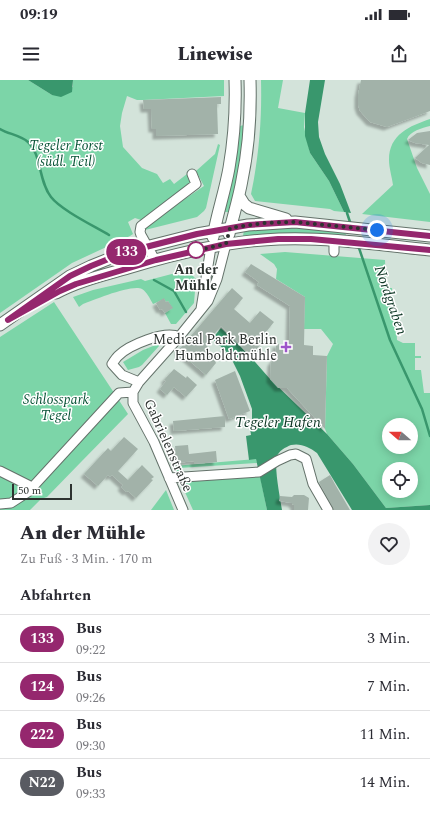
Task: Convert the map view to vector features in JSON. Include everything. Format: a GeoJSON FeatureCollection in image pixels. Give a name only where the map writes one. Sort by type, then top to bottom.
{"type":"FeatureCollection","features":[{"type":"Feature","properties":{"kind":"main road"},"geometry":{"type":"LineString","coordinates":[[211,247],[229,169],[235,120],[235,80]]}},
{"type":"Feature","properties":{"kind":"main road"},"geometry":{"type":"LineString","coordinates":[[226,244],[239,196],[246,159],[250,120],[250,80]]}},
{"type":"Feature","properties":{"kind":"main road"},"geometry":{"type":"LineString","coordinates":[[239,196],[248,208],[295,222]]}},
{"type":"Feature","properties":{"kind":"main road"},"geometry":{"type":"LineString","coordinates":[[4,322],[70,276],[91,266],[121,254],[197,234],[264,223],[295,222],[430,236]]}},
{"type":"Feature","properties":{"kind":"main road"},"geometry":{"type":"LineString","coordinates":[[4,322],[68,287],[154,260],[226,244],[278,239],[334,240],[429,250]]}},
{"type":"Feature","properties":{"kind":"street"},"geometry":{"type":"LineString","coordinates":[[235,120],[250,120]]}},
{"type":"Feature","properties":{"kind":"street"},"geometry":{"type":"LineString","coordinates":[[154,260],[145,247],[140,232],[141,226],[196,184],[192,174]]}},
{"type":"Feature","properties":{"kind":"street"},"geometry":{"type":"LineString","coordinates":[[429,250],[430,236]]}},
{"type":"Feature","properties":{"kind":"street"},"geometry":{"type":"LineString","coordinates":[[334,240],[334,252]]}},
{"type":"Feature","properties":{"kind":"street"},"geometry":{"type":"LineString","coordinates":[[0,504],[11,503],[28,492],[119,393],[133,392],[139,382],[179,337],[208,301],[217,279],[226,244]]}},
{"type":"Feature","properties":{"kind":"street"},"geometry":{"type":"LineString","coordinates":[[200,312],[211,247]]}},
{"type":"Feature","properties":{"kind":"street"},"geometry":{"type":"LineString","coordinates":[[206,275],[217,279]]}},
{"type":"Feature","properties":{"kind":"street"},"geometry":{"type":"LineString","coordinates":[[139,382],[122,375],[112,364],[118,356],[139,344],[156,337],[175,334],[179,337]]}},
{"type":"Feature","properties":{"kind":"street","name":"Gabrielenstraße"},"geometry":{"type":"LineString","coordinates":[[133,392],[133,403],[154,442],[183,510]]}},
{"type":"Feature","properties":{"kind":"street"},"geometry":{"type":"LineString","coordinates":[[169,478],[259,472],[290,455],[296,454],[306,459],[313,484],[328,510]]}},
{"type":"Feature","properties":{"kind":"street"},"geometry":{"type":"LineString","coordinates":[[0,472],[32,487]]}},
{"type":"Feature","properties":{"kind":"green space","name":"Tegeler Forst (südl. Teil)"},"geometry":{"type":"Polygon","coordinates":[[[0,80],[28,80],[52,95],[73,87],[73,80],[224,80],[224,96],[137,100],[127,96],[120,126],[123,147],[142,168],[157,174],[163,183],[170,179],[174,184],[187,174],[191,184],[141,220],[135,218],[128,222],[133,234],[72,263],[0,313],[0,80]]]}},
{"type":"Feature","properties":{"kind":"green space"},"geometry":{"type":"Polygon","coordinates":[[[261,80],[283,80],[278,108],[305,113],[304,127],[310,153],[329,181],[344,212],[330,209],[255,201],[251,194],[259,137],[261,80]]]}},
{"type":"Feature","properties":{"kind":"green space"},"geometry":{"type":"Polygon","coordinates":[[[430,119],[430,126],[413,132],[407,139],[417,168],[430,194],[430,222],[362,214],[393,185],[389,160],[390,151],[397,137],[408,128],[430,119]]]}},
{"type":"Feature","properties":{"kind":"green space"},"geometry":{"type":"Polygon","coordinates":[[[244,125],[241,158],[232,201],[228,212],[223,212],[239,127],[244,125]]]}},
{"type":"Feature","properties":{"kind":"green space"},"geometry":{"type":"Polygon","coordinates":[[[218,144],[220,145],[206,208],[204,211],[197,217],[145,230],[145,227],[148,224],[204,186],[196,171],[215,154],[218,144]]]}},
{"type":"Feature","properties":{"kind":"green space"},"geometry":{"type":"Polygon","coordinates":[[[280,227],[345,232],[346,235],[294,233],[243,236],[244,230],[280,227]]]}},
{"type":"Feature","properties":{"kind":"green space"},"geometry":{"type":"Polygon","coordinates":[[[285,252],[385,260],[386,288],[392,288],[393,319],[396,320],[397,340],[403,343],[415,343],[415,356],[421,356],[421,358],[415,358],[415,370],[421,370],[424,393],[430,393],[430,505],[386,508],[353,464],[327,434],[325,429],[327,356],[333,344],[321,329],[304,329],[305,297],[276,279],[277,269],[274,264],[260,254],[285,252]]]}},
{"type":"Feature","properties":{"kind":"green space"},"geometry":{"type":"Polygon","coordinates":[[[187,270],[196,279],[194,303],[176,324],[171,324],[165,313],[172,308],[168,301],[166,302],[164,299],[153,304],[142,289],[137,288],[122,290],[83,304],[79,307],[73,297],[93,290],[141,279],[145,281],[187,270]]]}},
{"type":"Feature","properties":{"kind":"green space","name":"Schlosspark Tegel"},"geometry":{"type":"Polygon","coordinates":[[[54,302],[128,414],[47,497],[41,499],[30,510],[0,510],[0,337],[54,302]]]}},
{"type":"Feature","properties":{"kind":"green space"},"geometry":{"type":"Polygon","coordinates":[[[158,344],[159,346],[142,365],[128,370],[123,362],[143,350],[158,344]]]}},
{"type":"Feature","properties":{"kind":"green space"},"geometry":{"type":"Polygon","coordinates":[[[256,459],[257,463],[179,468],[179,473],[177,474],[174,466],[256,459]]]}},
{"type":"Feature","properties":{"kind":"green space"},"geometry":{"type":"Polygon","coordinates":[[[260,476],[267,510],[193,510],[180,481],[260,476]]]}},
{"type":"Feature","properties":{"kind":"green space"},"geometry":{"type":"Polygon","coordinates":[[[166,490],[174,510],[151,510],[166,490]]]}},
{"type":"Feature","properties":{"kind":"water"},"geometry":{"type":"Polygon","coordinates":[[[28,80],[73,80],[72,92],[61,97],[52,95],[28,80]]]}},
{"type":"Feature","properties":{"kind":"water"},"geometry":{"type":"Polygon","coordinates":[[[310,80],[325,80],[318,122],[319,137],[351,213],[344,212],[329,181],[310,153],[305,136],[305,113],[310,80]]]}},
{"type":"Feature","properties":{"kind":"water","name":"Tegeler Hafen"},"geometry":{"type":"Polygon","coordinates":[[[221,328],[248,354],[270,379],[327,434],[353,464],[386,508],[430,505],[430,510],[352,510],[317,453],[305,446],[291,445],[279,453],[276,462],[282,510],[267,510],[256,459],[249,460],[246,436],[251,435],[250,428],[247,425],[252,423],[252,409],[240,376],[232,360],[225,350],[212,339],[221,328]]]}},
{"type":"Feature","properties":{"kind":"building"},"geometry":{"type":"Polygon","coordinates":[[[361,80],[430,80],[430,111],[387,127],[370,122],[360,111],[358,105],[361,80]]]}},
{"type":"Feature","properties":{"kind":"building"},"geometry":{"type":"Polygon","coordinates":[[[221,97],[221,104],[217,104],[218,134],[156,136],[156,129],[152,129],[151,109],[144,109],[143,100],[221,97]]]}},
{"type":"Feature","properties":{"kind":"building"},"geometry":{"type":"Polygon","coordinates":[[[430,131],[430,165],[422,163],[415,158],[429,145],[415,143],[408,140],[417,133],[430,131]]]}},
{"type":"Feature","properties":{"kind":"building"},"geometry":{"type":"Polygon","coordinates":[[[251,264],[305,297],[304,345],[313,346],[313,355],[327,356],[325,429],[287,388],[278,388],[270,379],[271,363],[275,357],[276,344],[289,345],[290,306],[257,285],[259,282],[245,272],[251,264]]]}},
{"type":"Feature","properties":{"kind":"building"},"geometry":{"type":"Polygon","coordinates":[[[232,288],[243,298],[234,309],[250,323],[260,311],[274,322],[262,337],[265,339],[250,357],[238,342],[221,326],[206,344],[216,363],[206,375],[178,351],[232,288]]]}},
{"type":"Feature","properties":{"kind":"building"},"geometry":{"type":"Polygon","coordinates":[[[164,298],[173,308],[165,313],[162,309],[160,310],[156,303],[164,298]]]}},
{"type":"Feature","properties":{"kind":"building"},"geometry":{"type":"Polygon","coordinates":[[[174,369],[186,378],[187,376],[197,385],[186,397],[174,387],[167,395],[160,389],[166,381],[164,380],[174,369]]]}},
{"type":"Feature","properties":{"kind":"building"},"geometry":{"type":"Polygon","coordinates":[[[235,371],[250,411],[229,419],[215,380],[235,371]]]}},
{"type":"Feature","properties":{"kind":"building"},"geometry":{"type":"Polygon","coordinates":[[[225,416],[225,427],[174,431],[173,421],[225,416]]]}},
{"type":"Feature","properties":{"kind":"building"},"geometry":{"type":"Polygon","coordinates":[[[124,437],[138,449],[118,471],[128,480],[142,465],[154,477],[136,498],[128,491],[126,492],[121,487],[123,485],[112,475],[110,477],[108,475],[98,486],[84,474],[108,448],[111,451],[124,437]]]}},
{"type":"Feature","properties":{"kind":"building"},"geometry":{"type":"Polygon","coordinates":[[[188,445],[189,454],[216,451],[217,462],[194,464],[194,461],[177,463],[175,446],[188,445]]]}},
{"type":"Feature","properties":{"kind":"building"},"geometry":{"type":"Polygon","coordinates":[[[330,475],[350,510],[334,510],[319,482],[330,475]]]}},
{"type":"Feature","properties":{"kind":"building"},"geometry":{"type":"Polygon","coordinates":[[[294,495],[304,495],[309,498],[308,510],[294,510],[294,505],[292,503],[279,501],[280,496],[292,497],[294,495]]]}},
{"type":"Feature","properties":{"kind":"waterway"},"geometry":{"type":"LineString","coordinates":[[0,129],[18,136],[28,142],[32,147],[36,154],[47,190],[56,202],[109,235]]}},
{"type":"Feature","properties":{"kind":"waterway","name":"Nordgraben"},"geometry":{"type":"LineString","coordinates":[[347,213],[351,225]]}},
{"type":"Feature","properties":{"kind":"waterway","name":"Nordgraben"},"geometry":{"type":"LineString","coordinates":[[358,245],[390,340],[422,409],[430,436]]}},
{"type":"Feature","properties":{"kind":"waterway"},"geometry":{"type":"LineString","coordinates":[[154,280],[174,291],[186,312]]}},
{"type":"Feature","properties":{"kind":"bus line","name":"133"},"geometry":{"type":"LineString","coordinates":[[430,236],[295,222],[264,223],[197,234],[126,252],[91,266],[70,276],[8,320],[60,291],[76,284],[156,260],[226,244],[278,239],[311,239],[430,250]]}},
{"type":"Feature","properties":{"kind":"place","name":"An der Mühle"},"geometry":{"type":"Point","coordinates":[196,250]}},
{"type":"Feature","properties":{"kind":"place","name":"Medical Park Berlin Humboldtmühle"},"geometry":{"type":"Point","coordinates":[286,347]}},
{"type":"Feature","properties":{"kind":"route"},"geometry":{"type":"LineString","coordinates":[[196,250],[194,251],[226,244],[230,228],[264,223],[295,222],[377,230]]}}]}
